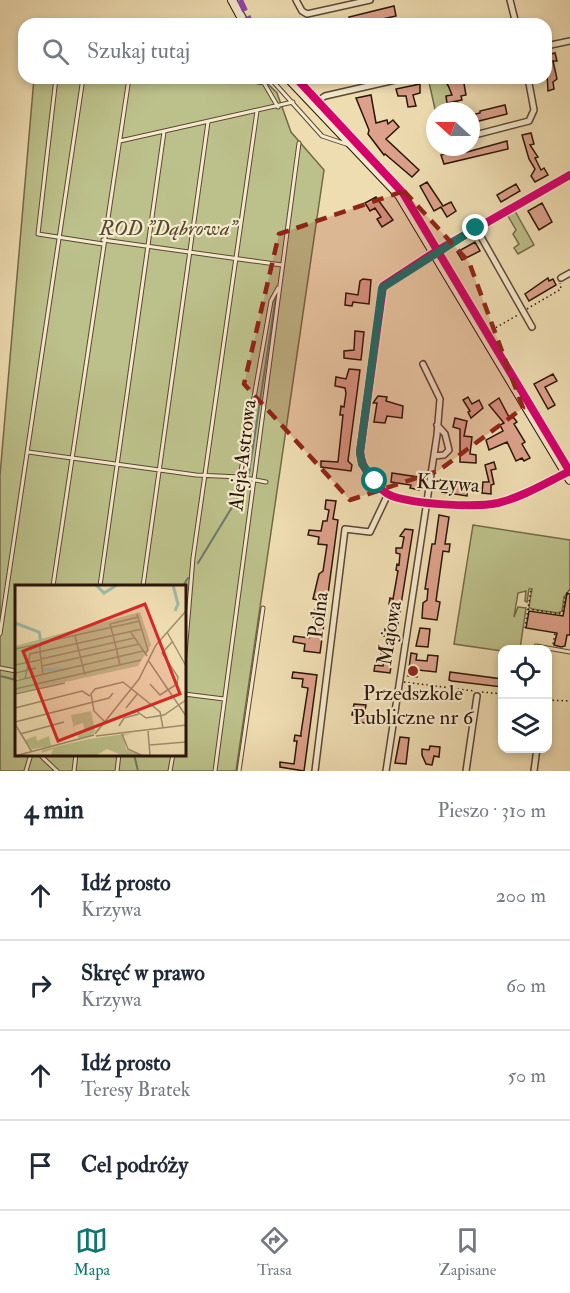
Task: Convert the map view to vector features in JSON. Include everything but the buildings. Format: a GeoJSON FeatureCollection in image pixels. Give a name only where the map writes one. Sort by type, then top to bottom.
{"type":"FeatureCollection","features":[{"type":"Feature","properties":{"kind":"street"},"geometry":{"type":"LineString","coordinates":[[232,0],[242,18]]}},
{"type":"Feature","properties":{"kind":"street"},"geometry":{"type":"LineString","coordinates":[[296,0],[302,11],[307,14],[370,0]]}},
{"type":"Feature","properties":{"kind":"street"},"geometry":{"type":"LineString","coordinates":[[510,0],[514,18]]}},
{"type":"Feature","properties":{"kind":"street"},"geometry":{"type":"LineString","coordinates":[[552,45],[570,41]]}},
{"type":"Feature","properties":{"kind":"street"},"geometry":{"type":"LineString","coordinates":[[294,84],[399,195],[568,477]]}},
{"type":"Feature","properties":{"kind":"street"},"geometry":{"type":"LineString","coordinates":[[313,104],[325,96],[378,84]]}},
{"type":"Feature","properties":{"kind":"street"},"geometry":{"type":"LineString","coordinates":[[480,134],[529,121],[534,110],[529,84]]}},
{"type":"Feature","properties":{"kind":"street","name":"Krzywa"},"geometry":{"type":"LineString","coordinates":[[568,477],[517,497],[486,505],[469,506],[427,501],[388,494],[369,474],[361,461],[360,452],[382,291],[386,284],[435,252],[570,175]]}},
{"type":"Feature","properties":{"kind":"street"},"geometry":{"type":"LineString","coordinates":[[476,228],[532,327]]}},
{"type":"Feature","properties":{"kind":"street"},"geometry":{"type":"LineString","coordinates":[[561,278],[570,273]]}},
{"type":"Feature","properties":{"kind":"street","name":"Majowa"},"geometry":{"type":"LineString","coordinates":[[387,771],[434,456],[440,399],[423,364]]}},
{"type":"Feature","properties":{"kind":"street"},"geometry":{"type":"LineString","coordinates":[[434,456],[444,455],[449,450],[445,434],[437,425]]}},
{"type":"Feature","properties":{"kind":"street","name":"Polna"},"geometry":{"type":"LineString","coordinates":[[315,771],[345,529],[370,532],[388,494]]}},
{"type":"Feature","properties":{"kind":"street"},"geometry":{"type":"LineString","coordinates":[[466,771],[477,696]]}},
{"type":"Feature","properties":{"kind":"street"},"geometry":{"type":"LineString","coordinates":[[534,771],[536,753]]}},
{"type":"Feature","properties":{"kind":"lane"},"geometry":{"type":"LineString","coordinates":[[55,84],[38,234],[282,265]]}},
{"type":"Feature","properties":{"kind":"lane"},"geometry":{"type":"LineString","coordinates":[[0,634],[82,84]]}},
{"type":"Feature","properties":{"kind":"lane"},"geometry":{"type":"LineString","coordinates":[[53,585],[128,84]]}},
{"type":"Feature","properties":{"kind":"lane"},"geometry":{"type":"LineString","coordinates":[[265,84],[280,106]]}},
{"type":"Feature","properties":{"kind":"lane"},"geometry":{"type":"LineString","coordinates":[[276,84],[322,136],[354,146]]}},
{"type":"Feature","properties":{"kind":"lane"},"geometry":{"type":"LineString","coordinates":[[120,141],[292,102]]}},
{"type":"Feature","properties":{"kind":"lane"},"geometry":{"type":"LineString","coordinates":[[186,642],[193,558],[257,111]]}},
{"type":"Feature","properties":{"kind":"lane"},"geometry":{"type":"LineString","coordinates":[[143,585],[208,122]]}},
{"type":"Feature","properties":{"kind":"lane"},"geometry":{"type":"LineString","coordinates":[[100,585],[164,132]]}},
{"type":"Feature","properties":{"kind":"lane","name":"Aleja Astrowa"},"geometry":{"type":"LineString","coordinates":[[214,771],[299,143]]}},
{"type":"Feature","properties":{"kind":"lane"},"geometry":{"type":"LineString","coordinates":[[240,477],[271,301],[279,287]]}},
{"type":"Feature","properties":{"kind":"lane"},"geometry":{"type":"LineString","coordinates":[[28,452],[204,476],[252,478],[266,482]]}},
{"type":"Feature","properties":{"kind":"lane"},"geometry":{"type":"LineString","coordinates":[[239,771],[263,608]]}},
{"type":"Feature","properties":{"kind":"lane"},"geometry":{"type":"LineString","coordinates":[[552,649],[570,652]]}},
{"type":"Feature","properties":{"kind":"lane"},"geometry":{"type":"LineString","coordinates":[[0,668],[15,671]]}},
{"type":"Feature","properties":{"kind":"lane"},"geometry":{"type":"LineString","coordinates":[[186,694],[224,699]]}},
{"type":"Feature","properties":{"kind":"lane"},"geometry":{"type":"LineString","coordinates":[[26,771],[30,756]]}},
{"type":"Feature","properties":{"kind":"lane"},"geometry":{"type":"LineString","coordinates":[[41,756],[57,771]]}},
{"type":"Feature","properties":{"kind":"lane"},"geometry":{"type":"LineString","coordinates":[[74,771],[76,756]]}},
{"type":"Feature","properties":{"kind":"lane"},"geometry":{"type":"LineString","coordinates":[[117,771],[119,756]]}},
{"type":"Feature","properties":{"kind":"lane"},"geometry":{"type":"LineString","coordinates":[[170,771],[173,756]]}},
{"type":"Feature","properties":{"kind":"path"},"geometry":{"type":"LineString","coordinates":[[488,332],[561,289],[561,278]]}},
{"type":"Feature","properties":{"kind":"path"},"geometry":{"type":"LineString","coordinates":[[525,628],[531,589]]}},
{"type":"Feature","properties":{"kind":"path"},"geometry":{"type":"LineString","coordinates":[[528,609],[559,614],[563,612],[565,598],[570,590]]}},
{"type":"Feature","properties":{"kind":"path"},"geometry":{"type":"LineString","coordinates":[[402,679],[405,682],[498,694]]}},
{"type":"Feature","properties":{"kind":"path"},"geometry":{"type":"LineString","coordinates":[[552,700],[570,701]]}},
{"type":"Feature","properties":{"kind":"highlighted area"},"geometry":{"type":"Polygon","coordinates":[[[404,191],[469,262],[523,408],[438,471],[350,500],[244,384],[279,234],[404,191]]]}},
{"type":"Feature","properties":{"kind":"green space","name":"ROD \"Dąbrowa\""},"geometry":{"type":"Polygon","coordinates":[[[33,84],[268,84],[277,93],[291,132],[324,170],[236,771],[0,771],[0,475],[33,84]]]}},
{"type":"Feature","properties":{"kind":"green space"},"geometry":{"type":"Polygon","coordinates":[[[429,84],[450,85],[458,102],[433,102],[429,84]]]}},
{"type":"Feature","properties":{"kind":"green space"},"geometry":{"type":"Polygon","coordinates":[[[515,211],[534,245],[518,254],[514,248],[519,244],[513,234],[516,230],[508,216],[515,211]]]}},
{"type":"Feature","properties":{"kind":"green space"},"geometry":{"type":"Polygon","coordinates":[[[473,525],[570,540],[570,589],[564,597],[562,611],[558,613],[529,607],[532,589],[529,589],[527,602],[525,601],[526,591],[518,593],[514,617],[518,607],[526,608],[521,645],[498,645],[498,650],[454,644],[473,525]]]}},
{"type":"Feature","properties":{"kind":"waterway"},"geometry":{"type":"LineString","coordinates":[[249,473],[276,296]]}},
{"type":"Feature","properties":{"kind":"waterway"},"geometry":{"type":"LineString","coordinates":[[198,563],[248,481]]}},
{"type":"Feature","properties":{"kind":"waterway"},"geometry":{"type":"LineString","coordinates":[[184,585],[188,578]]}},
{"type":"Feature","properties":{"kind":"waterway"},"geometry":{"type":"LineString","coordinates":[[0,676],[15,680]]}},
{"type":"Feature","properties":{"kind":"waterway"},"geometry":{"type":"LineString","coordinates":[[134,756],[138,771]]}},
{"type":"Feature","properties":{"kind":"marked path"},"geometry":{"type":"LineString","coordinates":[[240,0],[248,18]]}},
{"type":"Feature","properties":{"kind":"cycle path"},"geometry":{"type":"LineString","coordinates":[[302,84],[403,193],[570,472]]}},
{"type":"Feature","properties":{"kind":"cycle path"},"geometry":{"type":"LineString","coordinates":[[566,473],[524,494],[498,503],[474,505],[429,503],[402,499],[386,493],[376,484],[363,465],[360,452],[383,286],[435,252],[570,175]]}},
{"type":"Feature","properties":{"kind":"place","name":"Przedszkole Publiczne nr 6"},"geometry":{"type":"Point","coordinates":[413,671]}},
{"type":"Feature","properties":{"kind":"route"},"geometry":{"type":"LineString","coordinates":[[375,481],[362,464],[360,452],[382,288],[435,252],[476,228]]}}]}
